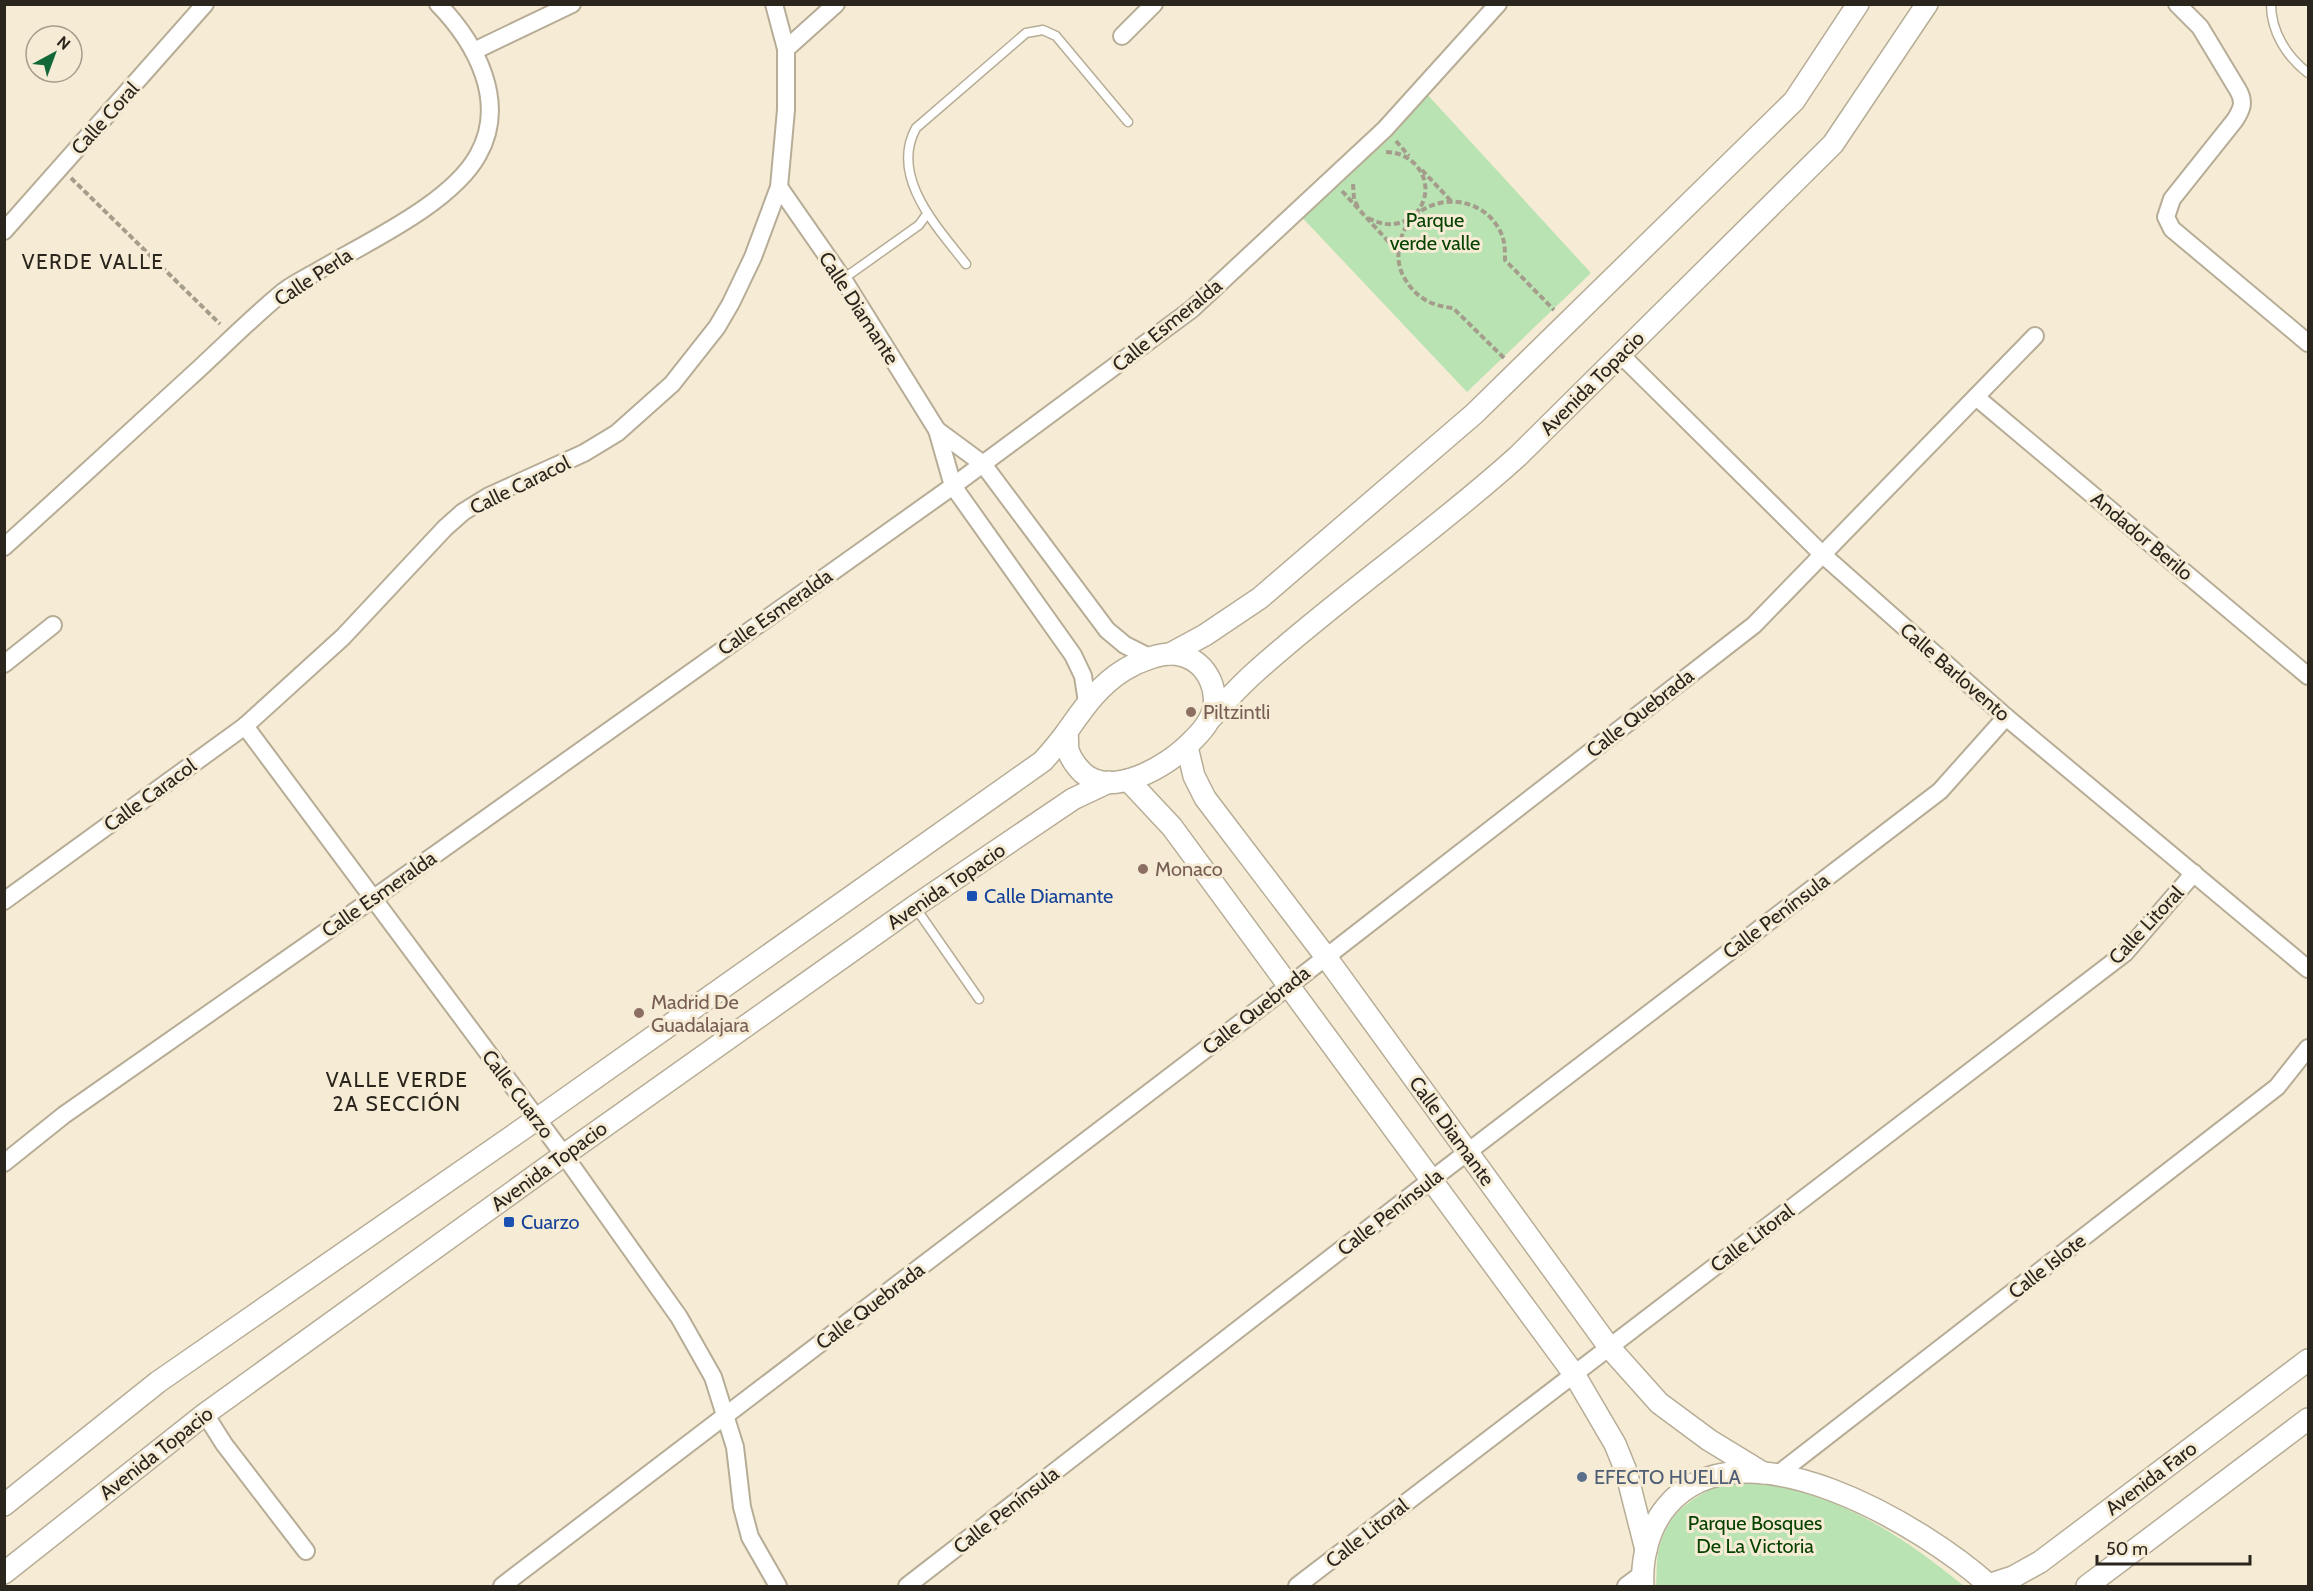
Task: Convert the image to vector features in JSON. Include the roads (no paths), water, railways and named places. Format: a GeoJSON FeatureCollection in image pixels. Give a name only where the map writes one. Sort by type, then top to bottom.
{"type":"FeatureCollection","features":[{"type":"Feature","properties":{"kind":"street","name":"Calle Coral"},"geometry":{"type":"LineString","coordinates":[[4,231],[205,4]]}},
{"type":"Feature","properties":{"kind":"street","name":"Calle Perla"},"geometry":{"type":"LineString","coordinates":[[4,547],[284,291],[427,207],[459,180],[478,155],[489,122],[489,98],[484,73],[474,51],[453,20],[438,4]]}},
{"type":"Feature","properties":{"kind":"street"},"geometry":{"type":"LineString","coordinates":[[474,51],[572,4]]}},
{"type":"Feature","properties":{"kind":"street","name":"Calle Caracol"},"geometry":{"type":"LineString","coordinates":[[4,901],[245,726],[343,637],[445,528],[463,512],[489,496],[584,453],[617,433],[672,384],[698,354],[731,303],[753,257],[779,188],[786,110],[786,49],[774,4]]}},
{"type":"Feature","properties":{"kind":"street"},"geometry":{"type":"LineString","coordinates":[[786,49],[836,4]]}},
{"type":"Feature","properties":{"kind":"street"},"geometry":{"type":"LineString","coordinates":[[1122,36],[1154,4]]}},
{"type":"Feature","properties":{"kind":"street","name":"Calle Esmeralda"},"geometry":{"type":"LineString","coordinates":[[4,1163],[64,1116],[953,486],[1192,309],[1385,129],[1498,4]]}},
{"type":"Feature","properties":{"kind":"street","name":"Avenida Topacio"},"geometry":{"type":"LineString","coordinates":[[1211,718],[1251,676],[1294,639],[1475,495],[1518,456],[1833,144],[1927,4]]}},
{"type":"Feature","properties":{"kind":"street"},"geometry":{"type":"LineString","coordinates":[[2177,4],[2200,27],[2238,90],[2243,106],[2235,120],[2172,199],[2166,216],[2172,229],[2308,343]]}},
{"type":"Feature","properties":{"kind":"street"},"geometry":{"type":"LineString","coordinates":[[2197,4],[2200,27]]}},
{"type":"Feature","properties":{"kind":"street"},"geometry":{"type":"LineString","coordinates":[[4,1505],[158,1382],[537,1119],[1043,761],[1067,732],[1087,702],[1124,669],[1160,656],[1205,635],[1260,598],[1474,414],[1794,101],[1850,8]]}},
{"type":"Feature","properties":{"kind":"street","name":"Calle Diamante"},"geometry":{"type":"LineString","coordinates":[[779,188],[843,279],[937,430],[953,486],[1073,656],[1083,676],[1087,702]]}},
{"type":"Feature","properties":{"kind":"street","name":"Calle Quebrada"},"geometry":{"type":"LineString","coordinates":[[502,1587],[1290,985],[1754,626],[2035,336]]}},
{"type":"Feature","properties":{"kind":"street","name":"Calle Barlovento"},"geometry":{"type":"LineString","coordinates":[[1621,355],[1822,555],[2007,717],[2308,969]]}},
{"type":"Feature","properties":{"kind":"street","name":"Andador Berilo"},"geometry":{"type":"LineString","coordinates":[[1976,397],[2308,675]]}},
{"type":"Feature","properties":{"kind":"street","name":"Calle Diamante"},"geometry":{"type":"LineString","coordinates":[[937,430],[983,464],[1107,630],[1125,645],[1160,656]]}},
{"type":"Feature","properties":{"kind":"street"},"geometry":{"type":"LineString","coordinates":[[6,661],[54,625]]}},
{"type":"Feature","properties":{"kind":"street"},"geometry":{"type":"LineString","coordinates":[[1067,732],[1068,751],[1074,765],[1088,777],[1118,781],[1166,764],[1187,747],[1211,718],[1214,688],[1210,678],[1192,660],[1182,655],[1160,656]]}},
{"type":"Feature","properties":{"kind":"street","name":"Calle Península"},"geometry":{"type":"LineString","coordinates":[[907,1587],[1467,1152],[1940,791],[2007,717]]}},
{"type":"Feature","properties":{"kind":"street","name":"Calle Cuarzo"},"geometry":{"type":"LineString","coordinates":[[245,726],[564,1155],[679,1317],[713,1377],[735,1447],[742,1508],[750,1537],[778,1587]]}},
{"type":"Feature","properties":{"kind":"street","name":"Calle Diamante"},"geometry":{"type":"LineString","coordinates":[[1187,747],[1194,776],[1205,798],[1326,957],[1609,1347],[1659,1403],[1709,1440],[1770,1474]]}},
{"type":"Feature","properties":{"kind":"street"},"geometry":{"type":"LineString","coordinates":[[1118,781],[1172,826],[1574,1374],[1615,1444],[1626,1471],[1646,1550]]}},
{"type":"Feature","properties":{"kind":"street","name":"Avenida Topacio"},"geometry":{"type":"LineString","coordinates":[[4,1573],[205,1414],[564,1155],[915,906],[1073,799],[1118,781]]}},
{"type":"Feature","properties":{"kind":"street","name":"Calle Litoral"},"geometry":{"type":"LineString","coordinates":[[1297,1587],[2126,953],[2194,873]]}},
{"type":"Feature","properties":{"kind":"street","name":"Calle Islote"},"geometry":{"type":"LineString","coordinates":[[1770,1474],[2277,1087],[2308,1048]]}},
{"type":"Feature","properties":{"kind":"street","name":"Avenida Faro"},"geometry":{"type":"LineString","coordinates":[[1989,1586],[2013,1577],[2040,1562],[2308,1360]]}},
{"type":"Feature","properties":{"kind":"street"},"geometry":{"type":"LineString","coordinates":[[205,1414],[224,1444],[306,1551]]}},
{"type":"Feature","properties":{"kind":"street"},"geometry":{"type":"LineString","coordinates":[[2087,1587],[2308,1419]]}},
{"type":"Feature","properties":{"kind":"street"},"geometry":{"type":"LineString","coordinates":[[1637,1582],[1646,1550],[1662,1511],[1692,1483],[1730,1473],[1770,1474],[1823,1486],[1876,1508],[1928,1538],[1989,1586]]}},
{"type":"Feature","properties":{"kind":"lane"},"geometry":{"type":"LineString","coordinates":[[2271,4],[2271,15],[2283,49],[2308,73]]}},
{"type":"Feature","properties":{"kind":"lane"},"geometry":{"type":"LineString","coordinates":[[966,264],[927,214],[914,187],[910,171],[909,148],[916,128],[1026,33],[1043,30],[1056,36],[1128,122]]}},
{"type":"Feature","properties":{"kind":"lane"},"geometry":{"type":"LineString","coordinates":[[843,279],[919,225],[927,214]]}},
{"type":"Feature","properties":{"kind":"lane"},"geometry":{"type":"LineString","coordinates":[[915,906],[980,999]]}},
{"type":"Feature","properties":{"kind":"place","name":"Piltzintli"},"geometry":{"type":"Point","coordinates":[1191,712]}},
{"type":"Feature","properties":{"kind":"place","name":"Monaco"},"geometry":{"type":"Point","coordinates":[1143,869]}},
{"type":"Feature","properties":{"kind":"place","name":"Calle Diamante"},"geometry":{"type":"Point","coordinates":[972,896]}},
{"type":"Feature","properties":{"kind":"place","name":"Madrid De Guadalajara"},"geometry":{"type":"Point","coordinates":[639,1013]}},
{"type":"Feature","properties":{"kind":"place","name":"Cuarzo"},"geometry":{"type":"Point","coordinates":[509,1222]}},
{"type":"Feature","properties":{"kind":"place","name":"EFECTO HUELLA"},"geometry":{"type":"Point","coordinates":[1582,1477]}},
{"type":"Feature","properties":{"kind":"district","name":"VERDE VALLE"},"geometry":{"type":"Point","coordinates":[93,261]}},
{"type":"Feature","properties":{"kind":"district","name":"VALLE VERDE 2A SECCIÓN"},"geometry":{"type":"Point","coordinates":[397,1091]}},
{"type":"Feature","properties":{"kind":"park label","name":"Parque verde valle"},"geometry":{"type":"Point","coordinates":[1435,232]}},
{"type":"Feature","properties":{"kind":"park label","name":"Parque Bosques De La Victoria"},"geometry":{"type":"Point","coordinates":[1755,1534]}}]}
